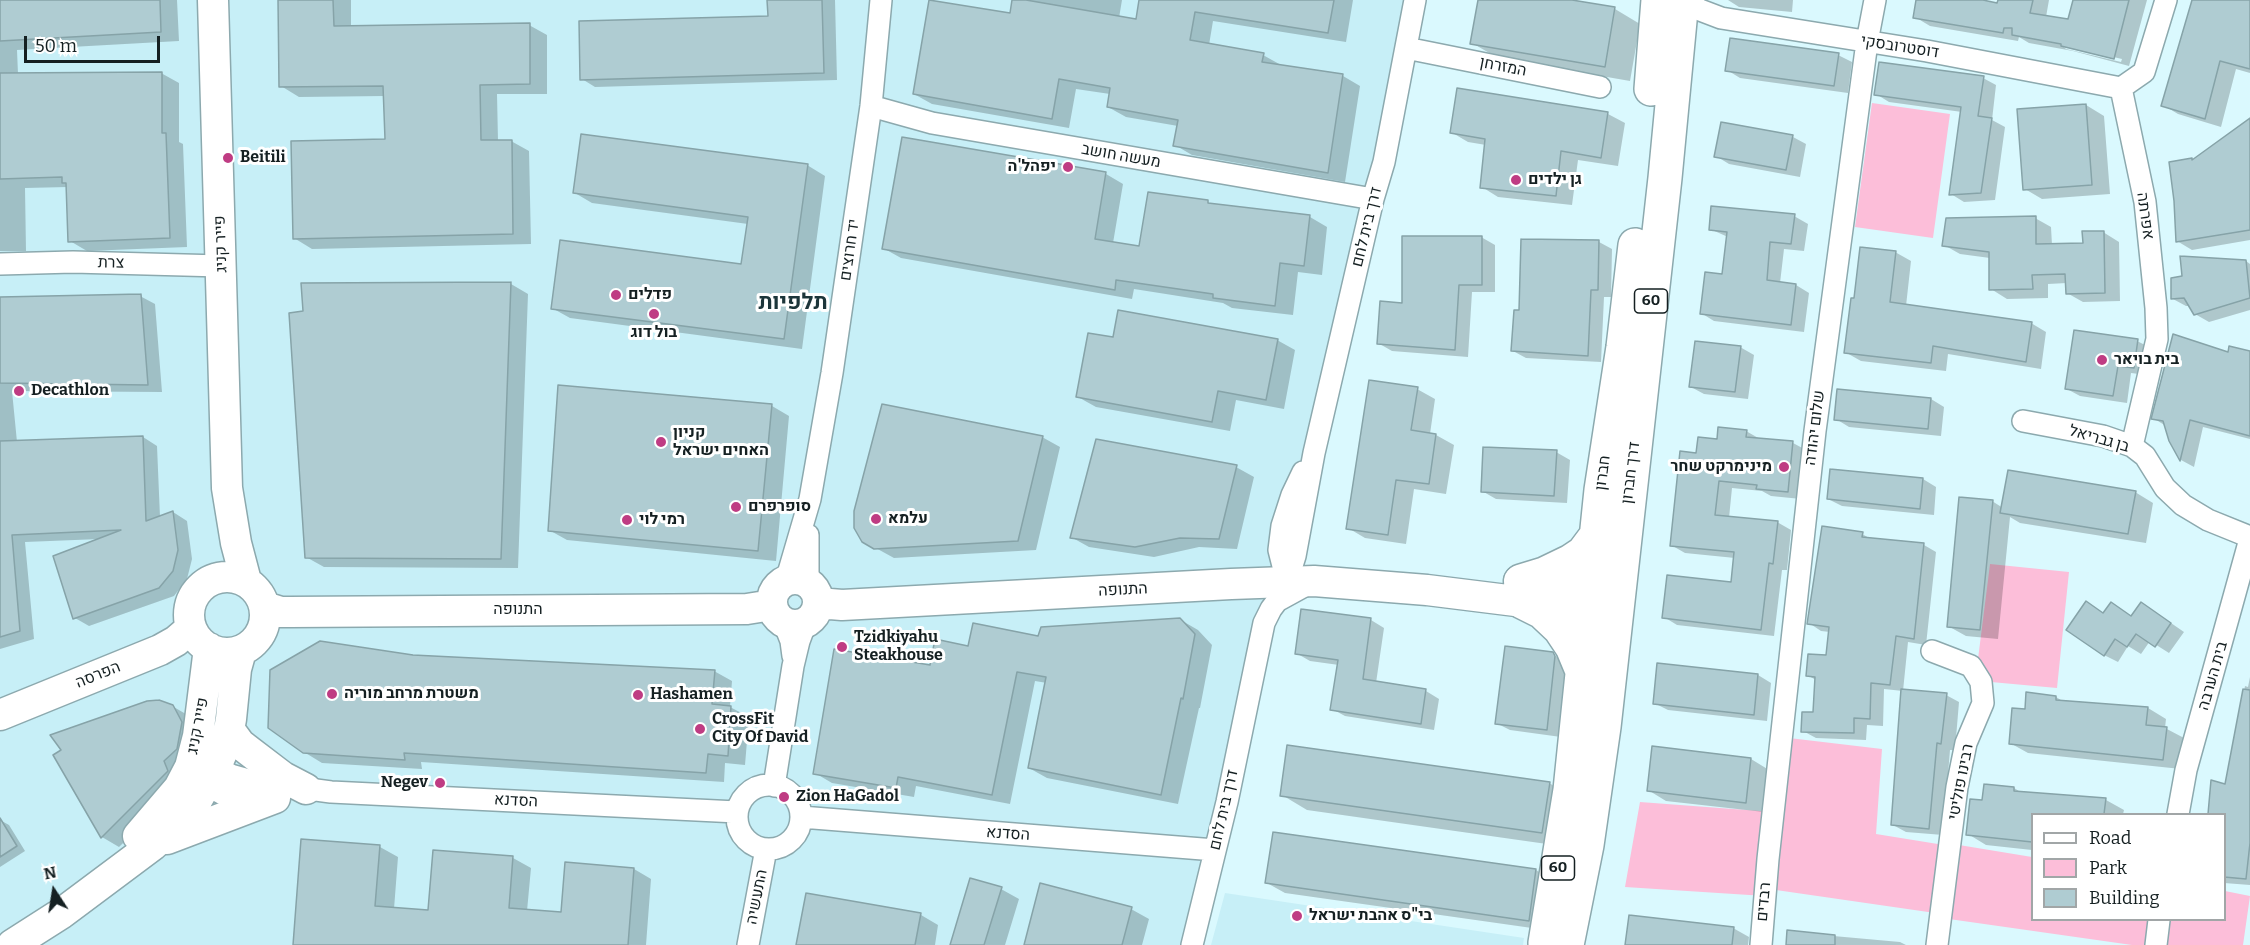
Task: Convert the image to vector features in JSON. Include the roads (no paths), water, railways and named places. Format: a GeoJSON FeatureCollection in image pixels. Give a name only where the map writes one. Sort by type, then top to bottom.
{"type":"FeatureCollection","features":[{"type":"Feature","properties":{"kind":"highway","name":"חברון"},"geometry":{"type":"LineString","coordinates":[[1545,945],[1570,790],[1582,671],[1599,600],[1595,537],[1637,229],[1658,0]]}},
{"type":"Feature","properties":{"kind":"highway","name":"דרך חברון"},"geometry":{"type":"LineString","coordinates":[[1568,945],[1593,810],[1599,600],[1656,255],[1682,0]]}},
{"type":"Feature","properties":{"kind":"highway"},"geometry":{"type":"LineString","coordinates":[[1582,671],[1568,640],[1557,625],[1534,607],[1522,591],[1571,561],[1588,547],[1595,537]]}},
{"type":"Feature","properties":{"kind":"street","name":"פייר קניג"},"geometry":{"type":"LineString","coordinates":[[213,0],[227,488],[236,543],[246,581]]}},
{"type":"Feature","properties":{"kind":"street","name":"יד חרוצים"},"geometry":{"type":"LineString","coordinates":[[774,786],[799,641],[796,603],[871,106],[881,0]]}},
{"type":"Feature","properties":{"kind":"street","name":"דרך בית לחם"},"geometry":{"type":"LineString","coordinates":[[1192,945],[1254,675],[1260,638],[1271,609],[1300,582],[1280,556],[1282,526],[1292,495],[1314,453],[1383,162],[1415,0]]}},
{"type":"Feature","properties":{"kind":"street","name":"דוסטרובסקי"},"geometry":{"type":"LineString","coordinates":[[1682,0],[1721,18],[2121,88]]}},
{"type":"Feature","properties":{"kind":"street","name":"שלום יהודה"},"geometry":{"type":"LineString","coordinates":[[1768,859],[1815,431],[1867,42],[1875,0]]}},
{"type":"Feature","properties":{"kind":"street"},"geometry":{"type":"LineString","coordinates":[[2121,88],[2144,72],[2166,0]]}},
{"type":"Feature","properties":{"kind":"street","name":"המזרחן"},"geometry":{"type":"LineString","coordinates":[[1406,48],[1600,87]]}},
{"type":"Feature","properties":{"kind":"street","name":"אפרתה"},"geometry":{"type":"LineString","coordinates":[[2121,88],[2145,202],[2157,339],[2132,446]]}},
{"type":"Feature","properties":{"kind":"street","name":"מעשה חושב"},"geometry":{"type":"LineString","coordinates":[[871,106],[932,123],[1373,199]]}},
{"type":"Feature","properties":{"kind":"street","name":"צרת"},"geometry":{"type":"LineString","coordinates":[[0,264],[73,262],[221,266]]}},
{"type":"Feature","properties":{"kind":"street","name":"בן גבריאל"},"geometry":{"type":"LineString","coordinates":[[2023,421],[2103,436],[2132,446],[2145,456],[2165,488],[2182,505],[2208,520],[2250,538]]}},
{"type":"Feature","properties":{"kind":"street","name":"פייר קניג"},"geometry":{"type":"LineString","coordinates":[[209,581],[221,540],[227,488]]}},
{"type":"Feature","properties":{"kind":"street","name":"בית הערבה"},"geometry":{"type":"LineString","coordinates":[[2178,813],[2186,770],[2250,538]]}},
{"type":"Feature","properties":{"kind":"street"},"geometry":{"type":"LineString","coordinates":[[225,576],[246,581],[258,592],[265,607],[265,623],[258,638],[241,651],[225,653],[200,638],[189,618],[191,601],[196,591],[209,581],[225,576]]}},
{"type":"Feature","properties":{"kind":"street","name":"התנופה"},"geometry":{"type":"LineString","coordinates":[[265,607],[281,612],[747,609],[796,603],[842,605],[1300,582],[1427,590],[1479,579],[1522,591],[1599,600]]}},
{"type":"Feature","properties":{"kind":"street","name":"פייר קניג"},"geometry":{"type":"LineString","coordinates":[[200,638],[198,736],[204,773]]}},
{"type":"Feature","properties":{"kind":"street","name":"הפרסה"},"geometry":{"type":"LineString","coordinates":[[0,715],[160,650],[176,641],[200,638]]}},
{"type":"Feature","properties":{"kind":"street","name":"פייר קניג"},"geometry":{"type":"LineString","coordinates":[[204,773],[230,729],[236,669],[241,651]]}},
{"type":"Feature","properties":{"kind":"street","name":"רבינו פוליטי"},"geometry":{"type":"LineString","coordinates":[[1932,651],[1971,666],[1981,682],[1983,703],[1966,743],[1957,787],[1937,945]]}},
{"type":"Feature","properties":{"kind":"street"},"geometry":{"type":"LineString","coordinates":[[230,729],[240,744],[283,777],[318,791]]}},
{"type":"Feature","properties":{"kind":"street"},"geometry":{"type":"LineString","coordinates":[[12,945],[62,913],[153,845],[187,813],[204,773]]}},
{"type":"Feature","properties":{"kind":"street"},"geometry":{"type":"LineString","coordinates":[[62,913],[156,817],[179,788],[204,773]]}},
{"type":"Feature","properties":{"kind":"street","name":"הסדנא"},"geometry":{"type":"LineString","coordinates":[[204,773],[223,794],[238,798],[275,798],[318,791]]}},
{"type":"Feature","properties":{"kind":"street","name":"הסדנא"},"geometry":{"type":"LineString","coordinates":[[204,773],[231,775],[256,782],[318,791],[737,812]]}},
{"type":"Feature","properties":{"kind":"street"},"geometry":{"type":"LineString","coordinates":[[774,786],[787,790],[795,798],[801,817],[794,837],[777,848],[766,849],[747,841],[737,822],[737,812],[747,793],[756,788],[774,786]]}},
{"type":"Feature","properties":{"kind":"street"},"geometry":{"type":"LineString","coordinates":[[153,845],[275,798]]}},
{"type":"Feature","properties":{"kind":"street","name":"הסדנא"},"geometry":{"type":"LineString","coordinates":[[801,817],[1215,850]]}},
{"type":"Feature","properties":{"kind":"street","name":"התעשיה"},"geometry":{"type":"LineString","coordinates":[[748,945],[766,849]]}},
{"type":"Feature","properties":{"kind":"street","name":"רבדים"},"geometry":{"type":"LineString","coordinates":[[1761,945],[1768,859]]}},
{"type":"Feature","properties":{"kind":"street"},"geometry":{"type":"LineString","coordinates":[[2156,945],[2159,921]]}},
{"type":"Feature","properties":{"kind":"place","name":"Beitili"},"geometry":{"type":"Point","coordinates":[228,158]}},
{"type":"Feature","properties":{"kind":"place","name":"יפהל'ה"},"geometry":{"type":"Point","coordinates":[1068,167]}},
{"type":"Feature","properties":{"kind":"place","name":"גן ילדים"},"geometry":{"type":"Point","coordinates":[1516,180]}},
{"type":"Feature","properties":{"kind":"place","name":"פדלים"},"geometry":{"type":"Point","coordinates":[616,295]}},
{"type":"Feature","properties":{"kind":"place","name":"בול דוג"},"geometry":{"type":"Point","coordinates":[654,314]}},
{"type":"Feature","properties":{"kind":"place","name":"בית בויאר"},"geometry":{"type":"Point","coordinates":[2102,360]}},
{"type":"Feature","properties":{"kind":"place","name":"Decathlon"},"geometry":{"type":"Point","coordinates":[19,391]}},
{"type":"Feature","properties":{"kind":"place","name":"קניון האחים ישראל"},"geometry":{"type":"Point","coordinates":[661,442]}},
{"type":"Feature","properties":{"kind":"place","name":"מינימרקט שחר"},"geometry":{"type":"Point","coordinates":[1784,467]}},
{"type":"Feature","properties":{"kind":"place","name":"סופרפרם"},"geometry":{"type":"Point","coordinates":[736,507]}},
{"type":"Feature","properties":{"kind":"place","name":"עלמא"},"geometry":{"type":"Point","coordinates":[876,519]}},
{"type":"Feature","properties":{"kind":"place","name":"רמי לוי"},"geometry":{"type":"Point","coordinates":[627,520]}},
{"type":"Feature","properties":{"kind":"place","name":"Tzidkiyahu Steakhouse"},"geometry":{"type":"Point","coordinates":[842,647]}},
{"type":"Feature","properties":{"kind":"place","name":"משטרת מרחב מוריה"},"geometry":{"type":"Point","coordinates":[332,694]}},
{"type":"Feature","properties":{"kind":"place","name":"Hashamen"},"geometry":{"type":"Point","coordinates":[638,695]}},
{"type":"Feature","properties":{"kind":"place","name":"CrossFit City Of David"},"geometry":{"type":"Point","coordinates":[700,729]}},
{"type":"Feature","properties":{"kind":"place","name":"Negev"},"geometry":{"type":"Point","coordinates":[440,783]}},
{"type":"Feature","properties":{"kind":"place","name":"Zion HaGadol"},"geometry":{"type":"Point","coordinates":[784,797]}},
{"type":"Feature","properties":{"kind":"place","name":"בי\"ס אהבת ישראל"},"geometry":{"type":"Point","coordinates":[1297,916]}},
{"type":"Feature","properties":{"kind":"district","name":"תלפיות"},"geometry":{"type":"Point","coordinates":[793,303]}}]}
